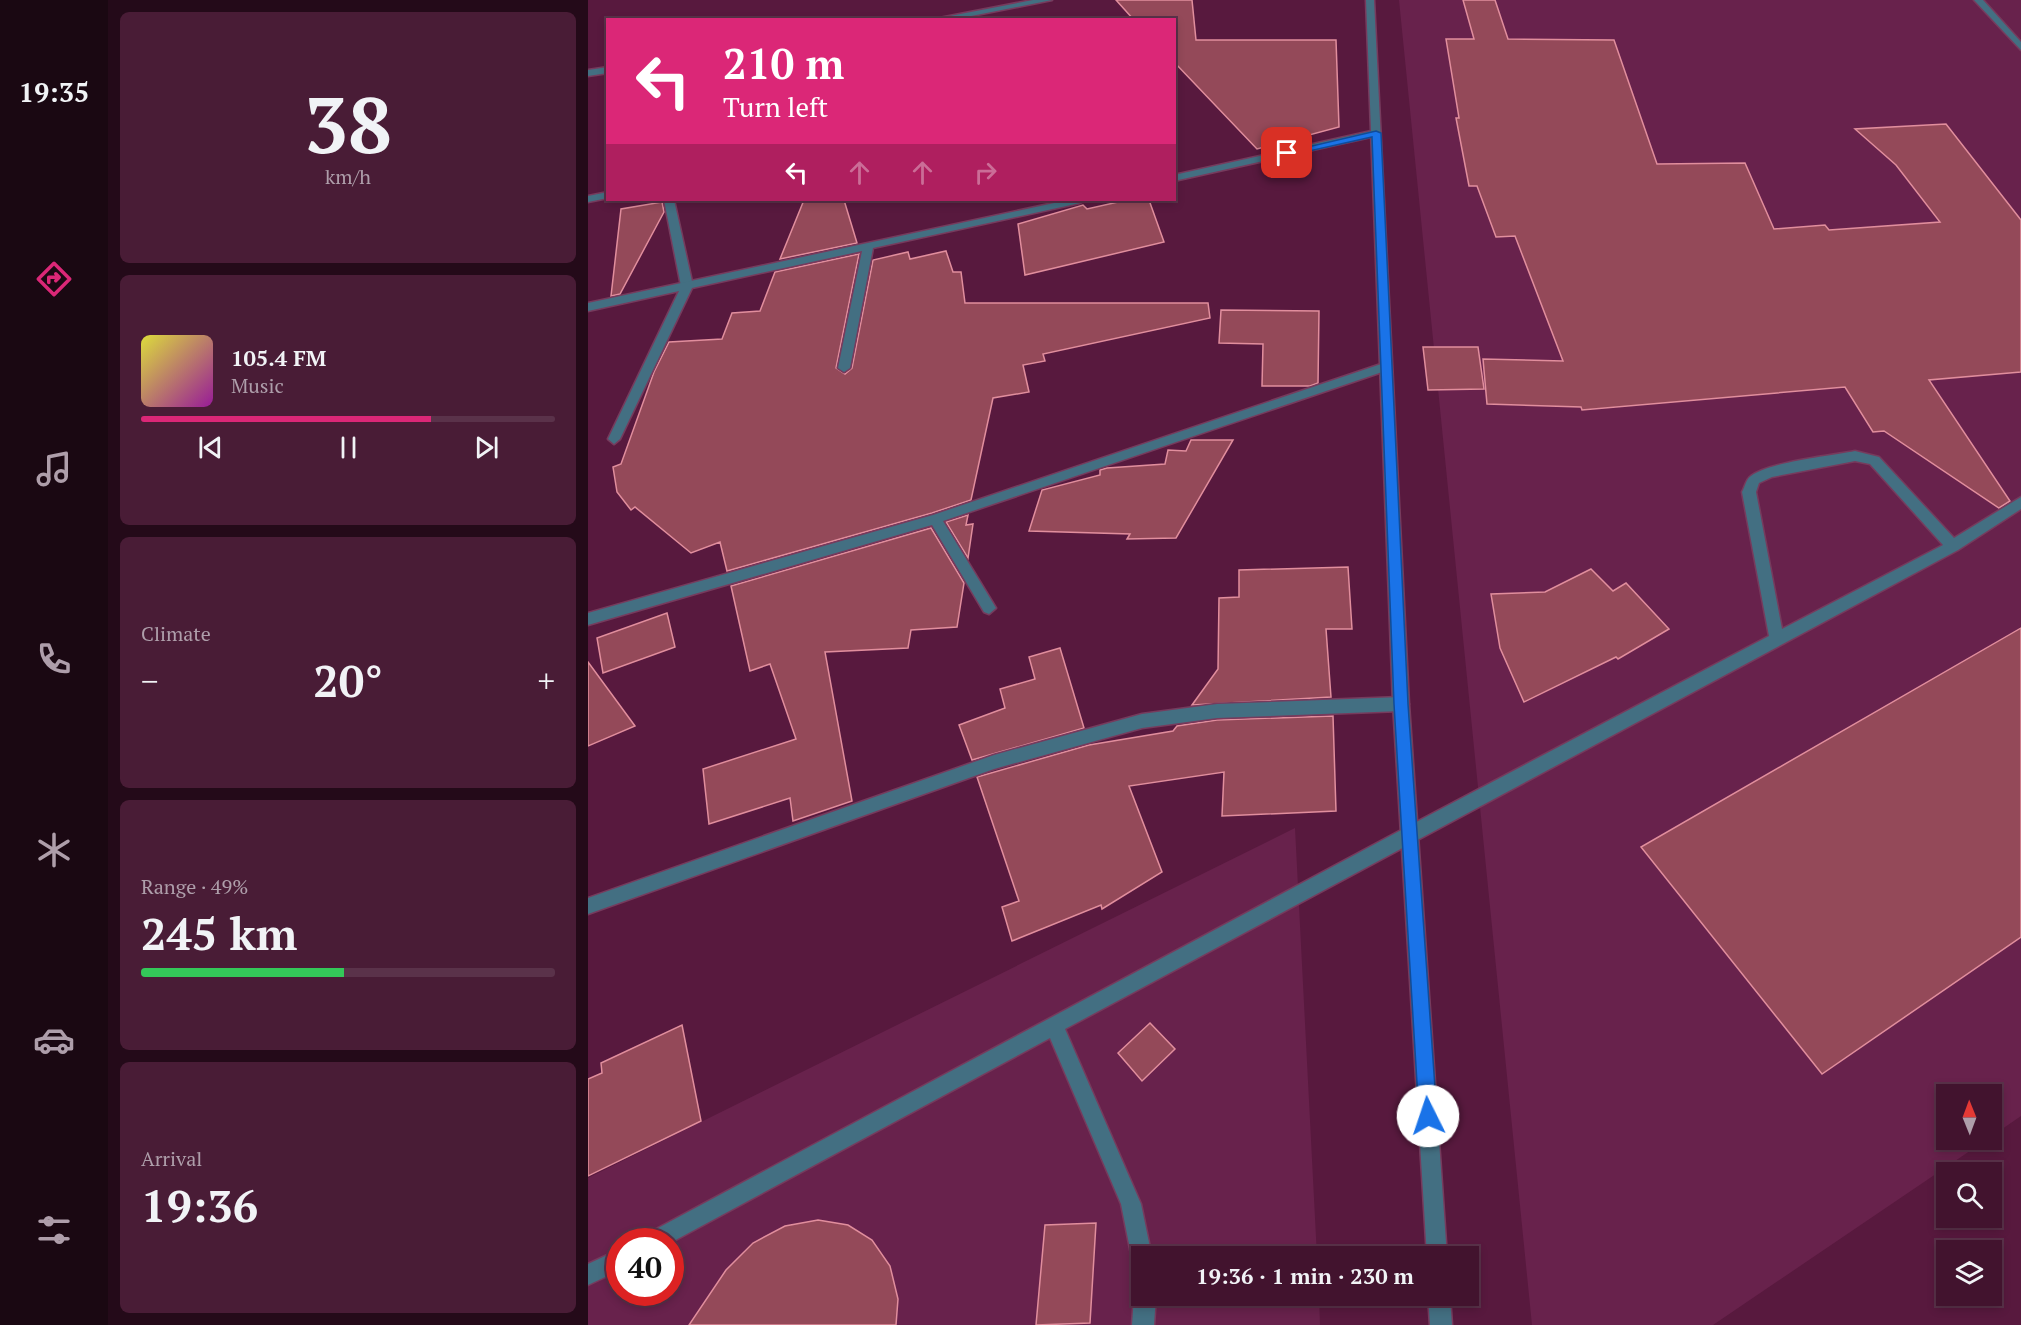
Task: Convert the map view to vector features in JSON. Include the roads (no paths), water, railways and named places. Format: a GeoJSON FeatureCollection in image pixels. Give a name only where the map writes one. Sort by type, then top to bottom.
{"type":"FeatureCollection","features":[{"type":"Feature","properties":{"kind":"street"},"geometry":{"type":"LineString","coordinates":[[944,18],[1048,0]]}},
{"type":"Feature","properties":{"kind":"street"},"geometry":{"type":"LineString","coordinates":[[1370,0],[1401,704],[1436,1246]]}},
{"type":"Feature","properties":{"kind":"street"},"geometry":{"type":"LineString","coordinates":[[1978,0],[2021,47]]}},
{"type":"Feature","properties":{"kind":"street"},"geometry":{"type":"LineString","coordinates":[[588,74],[606,70]]}},
{"type":"Feature","properties":{"kind":"street"},"geometry":{"type":"LineString","coordinates":[[1176,178],[1376,133]]}},
{"type":"Feature","properties":{"kind":"street"},"geometry":{"type":"LineString","coordinates":[[588,199],[606,195]]}},
{"type":"Feature","properties":{"kind":"street"},"geometry":{"type":"LineString","coordinates":[[614,439],[687,286],[669,201]]}},
{"type":"Feature","properties":{"kind":"street"},"geometry":{"type":"LineString","coordinates":[[588,307],[1075,201]]}},
{"type":"Feature","properties":{"kind":"street"},"geometry":{"type":"LineString","coordinates":[[844,368],[868,247]]}},
{"type":"Feature","properties":{"kind":"street"},"geometry":{"type":"LineString","coordinates":[[588,619],[935,519],[1387,366]]}},
{"type":"Feature","properties":{"kind":"street"},"geometry":{"type":"LineString","coordinates":[[1776,639],[1749,492],[1754,480],[1761,476],[1855,456],[1874,460],[1953,546]]}},
{"type":"Feature","properties":{"kind":"street"},"geometry":{"type":"LineString","coordinates":[[678,1228],[1410,833],[1953,546],[2021,502]]}},
{"type":"Feature","properties":{"kind":"street"},"geometry":{"type":"LineString","coordinates":[[935,519],[989,608]]}},
{"type":"Feature","properties":{"kind":"street"},"geometry":{"type":"LineString","coordinates":[[588,906],[994,762],[1142,721],[1216,711],[1401,704]]}},
{"type":"Feature","properties":{"kind":"street"},"geometry":{"type":"LineString","coordinates":[[1054,1026],[1131,1204],[1139,1246]]}},
{"type":"Feature","properties":{"kind":"street"},"geometry":{"type":"LineString","coordinates":[[588,1275],[606,1266]]}},
{"type":"Feature","properties":{"kind":"street"},"geometry":{"type":"LineString","coordinates":[[1143,1325],[1144,1306]]}},
{"type":"Feature","properties":{"kind":"street"},"geometry":{"type":"LineString","coordinates":[[1440,1306],[1441,1325]]}}]}
